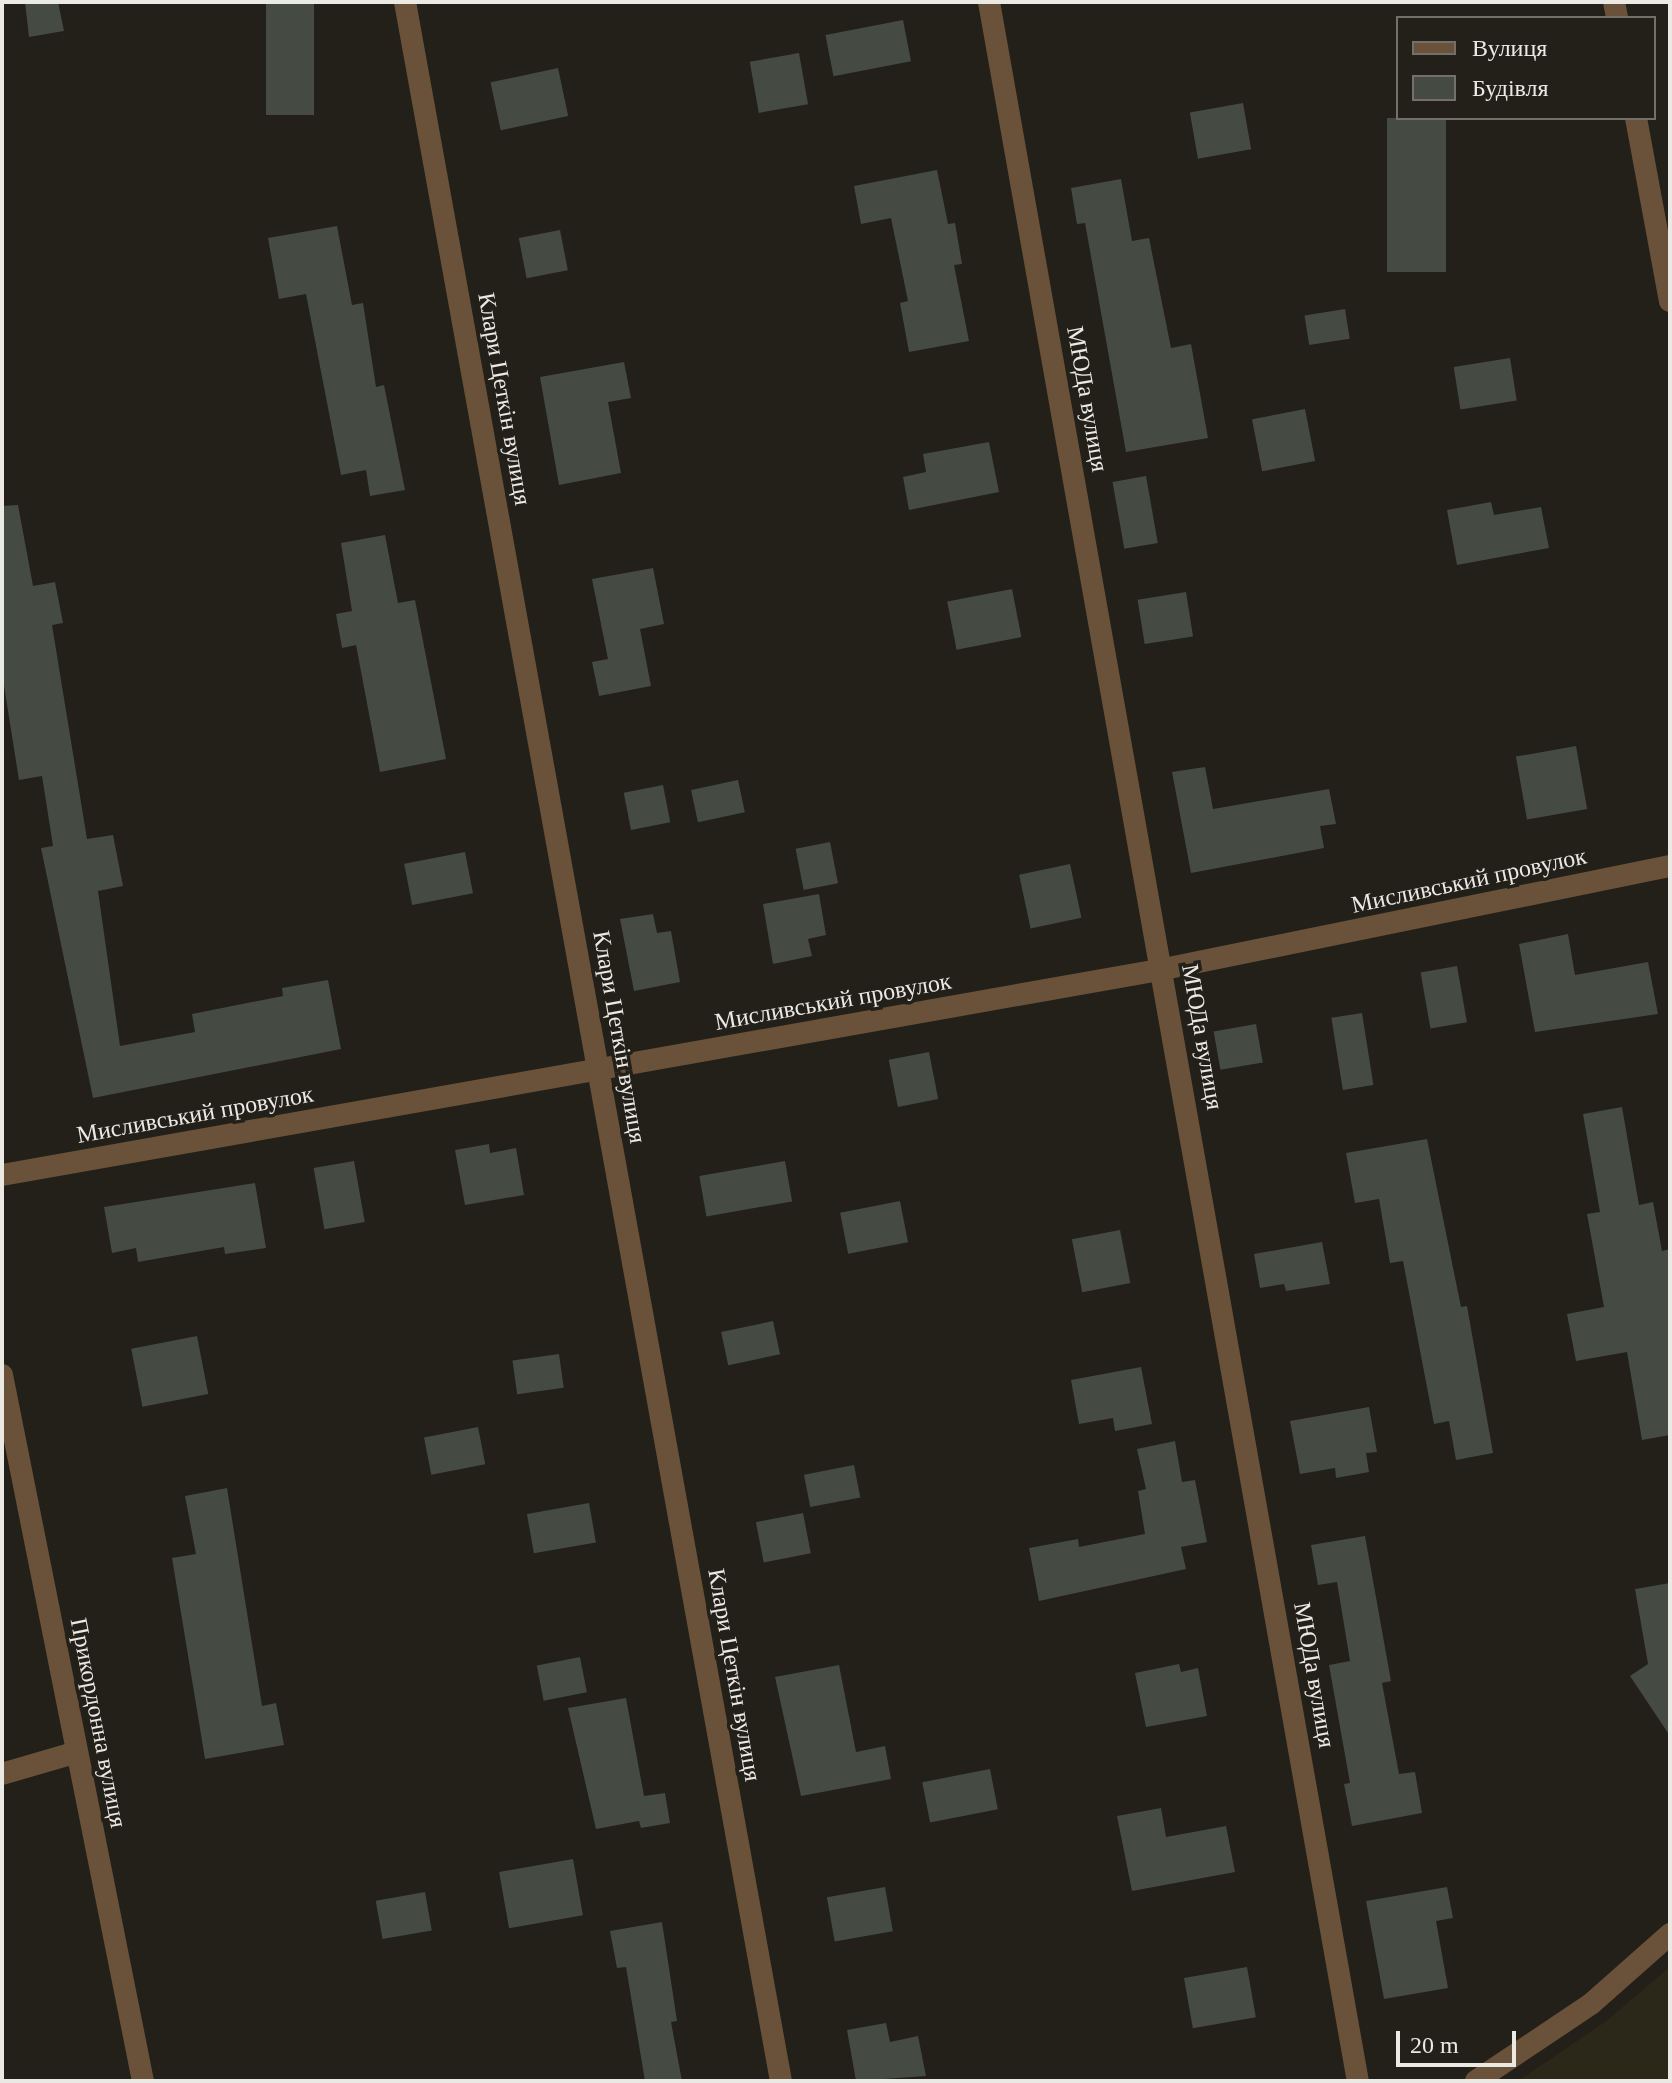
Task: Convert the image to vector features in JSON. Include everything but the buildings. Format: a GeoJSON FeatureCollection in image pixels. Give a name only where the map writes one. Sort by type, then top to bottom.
{"type":"FeatureCollection","features":[{"type":"Feature","properties":{"kind":"street","name":"Клари Цеткін вулиця"},"geometry":{"type":"LineString","coordinates":[[405,2],[781,2081]]}},
{"type":"Feature","properties":{"kind":"street","name":"МЮДа вулиця"},"geometry":{"type":"LineString","coordinates":[[989,2],[1164,969],[1358,2081]]}},
{"type":"Feature","properties":{"kind":"street"},"geometry":{"type":"LineString","coordinates":[[1636,120],[1670,301]]}},
{"type":"Feature","properties":{"kind":"street","name":"Мисливський провулок"},"geometry":{"type":"LineString","coordinates":[[2,1175],[1164,969],[1670,866]]}},
{"type":"Feature","properties":{"kind":"street","name":"Прикордонна вулиця"},"geometry":{"type":"LineString","coordinates":[[2,1375],[143,2081]]}},
{"type":"Feature","properties":{"kind":"street"},"geometry":{"type":"LineString","coordinates":[[2,1774],[77,1752]]}},
{"type":"Feature","properties":{"kind":"street"},"geometry":{"type":"LineString","coordinates":[[1476,2081],[1591,2004],[1670,1934]]}},
{"type":"Feature","properties":{"kind":"shaded area"},"geometry":{"type":"Polygon","coordinates":[[[1670,1967],[1670,2081],[1518,2081],[1605,2022],[1670,1967]]]}}]}
